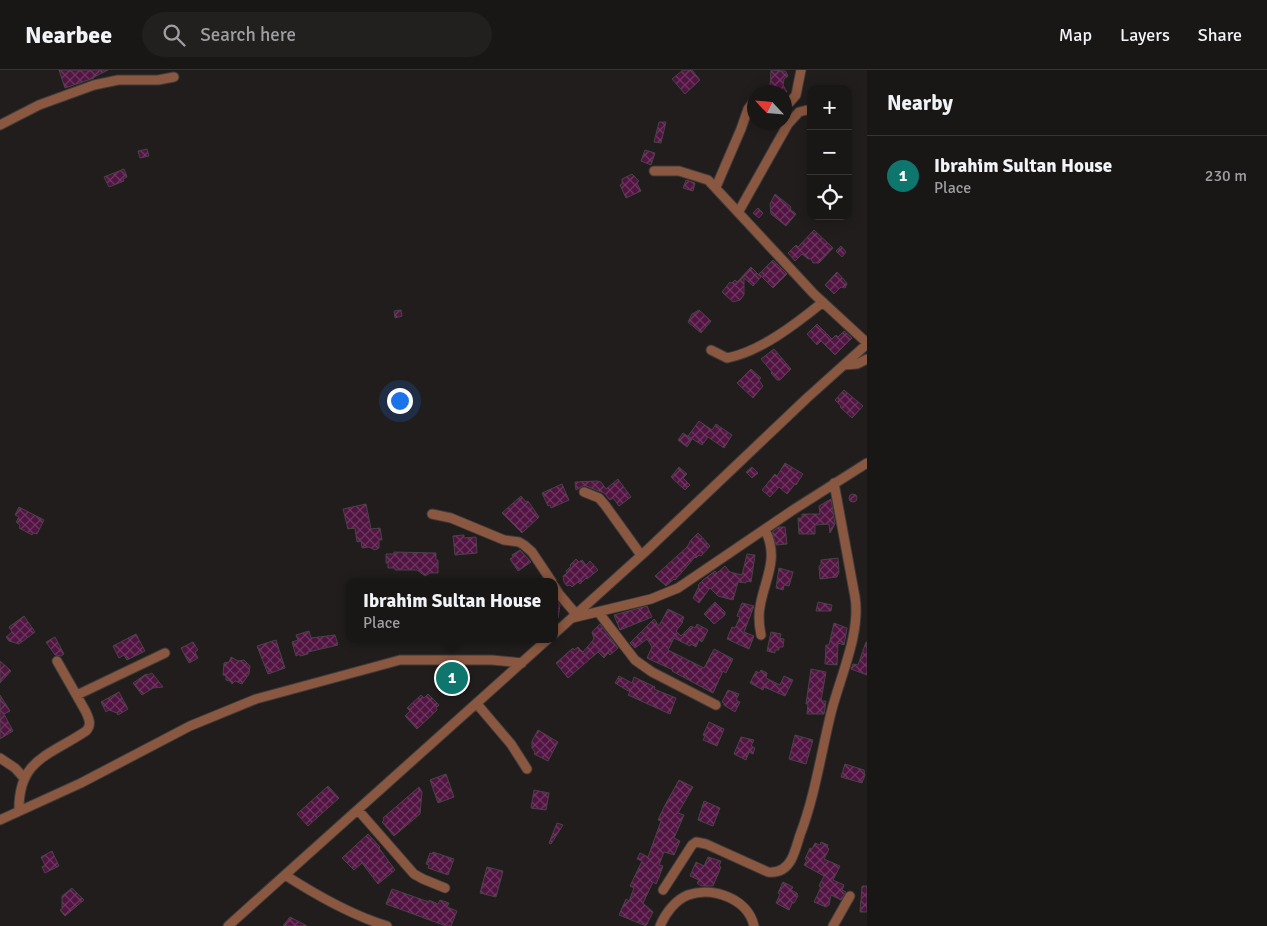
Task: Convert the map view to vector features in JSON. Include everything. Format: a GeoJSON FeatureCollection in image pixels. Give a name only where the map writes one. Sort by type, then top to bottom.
{"type":"FeatureCollection","features":[{"type":"Feature","properties":{"kind":"street"},"geometry":{"type":"LineString","coordinates":[[792,100],[796,95],[801,70]]}},
{"type":"Feature","properties":{"kind":"street"},"geometry":{"type":"LineString","coordinates":[[0,125],[39,105],[94,85],[118,80],[158,80],[174,77]]}},
{"type":"Feature","properties":{"kind":"street"},"geometry":{"type":"LineString","coordinates":[[739,212],[788,124],[798,112],[807,109]]}},
{"type":"Feature","properties":{"kind":"street"},"geometry":{"type":"LineString","coordinates":[[716,187],[747,112]]}},
{"type":"Feature","properties":{"kind":"street"},"geometry":{"type":"LineString","coordinates":[[558,630],[867,344],[823,302],[708,180],[673,170],[654,171]]}},
{"type":"Feature","properties":{"kind":"street"},"geometry":{"type":"LineString","coordinates":[[711,350],[726,358],[748,350],[775,337],[823,302]]}},
{"type":"Feature","properties":{"kind":"street"},"geometry":{"type":"LineString","coordinates":[[844,365],[857,364],[867,359]]}},
{"type":"Feature","properties":{"kind":"street"},"geometry":{"type":"LineString","coordinates":[[574,616],[600,612],[651,599],[670,592],[698,576],[735,549],[867,463]]}},
{"type":"Feature","properties":{"kind":"street"},"geometry":{"type":"LineString","coordinates":[[663,890],[692,845],[696,842],[706,844],[768,872],[776,872],[784,868],[792,859],[804,826],[832,711],[852,641],[857,611],[834,483]]}},
{"type":"Feature","properties":{"kind":"street"},"geometry":{"type":"LineString","coordinates":[[584,492],[599,498],[641,555]]}},
{"type":"Feature","properties":{"kind":"street"},"geometry":{"type":"LineString","coordinates":[[432,514],[451,518],[504,540],[519,542],[532,552],[549,578]]}},
{"type":"Feature","properties":{"kind":"street"},"geometry":{"type":"LineString","coordinates":[[762,635],[759,614],[760,605],[769,576],[770,563],[770,544],[765,530]]}},
{"type":"Feature","properties":{"kind":"street"},"geometry":{"type":"LineString","coordinates":[[558,592],[574,616]]}},
{"type":"Feature","properties":{"kind":"street"},"geometry":{"type":"LineString","coordinates":[[600,612],[635,660],[652,672],[716,705]]}},
{"type":"Feature","properties":{"kind":"street"},"geometry":{"type":"LineString","coordinates":[[228,926],[544,643]]}},
{"type":"Feature","properties":{"kind":"street"},"geometry":{"type":"LineString","coordinates":[[77,695],[165,653]]}},
{"type":"Feature","properties":{"kind":"street"},"geometry":{"type":"LineString","coordinates":[[0,820],[120,764],[190,726],[256,699],[400,660],[482,660],[522,663]]}},
{"type":"Feature","properties":{"kind":"street"},"geometry":{"type":"LineString","coordinates":[[19,811],[20,791],[24,778],[34,764],[87,730],[89,725],[89,719],[57,661]]}},
{"type":"Feature","properties":{"kind":"street"},"geometry":{"type":"LineString","coordinates":[[477,704],[511,744],[527,769]]}},
{"type":"Feature","properties":{"kind":"street"},"geometry":{"type":"LineString","coordinates":[[0,758],[15,768],[24,778]]}},
{"type":"Feature","properties":{"kind":"street"},"geometry":{"type":"LineString","coordinates":[[358,810],[414,874],[445,888]]}},
{"type":"Feature","properties":{"kind":"street"},"geometry":{"type":"LineString","coordinates":[[285,875],[345,909],[387,926]]}},
{"type":"Feature","properties":{"kind":"street"},"geometry":{"type":"LineString","coordinates":[[660,926],[672,908],[687,895],[710,893],[723,895],[741,905],[752,918],[754,926]]}},
{"type":"Feature","properties":{"kind":"street"},"geometry":{"type":"LineString","coordinates":[[833,926],[850,896]]}},
{"type":"Feature","properties":{"kind":"building"},"geometry":{"type":"Polygon","coordinates":[[[59,70],[108,70],[94,78],[65,88],[59,70]]]}},
{"type":"Feature","properties":{"kind":"building"},"geometry":{"type":"Polygon","coordinates":[[[683,70],[692,70],[700,80],[685,94],[672,79],[683,70]]]}},
{"type":"Feature","properties":{"kind":"building"},"geometry":{"type":"Polygon","coordinates":[[[771,70],[786,72],[788,76],[784,79],[783,85],[770,85],[771,70]]]}},
{"type":"Feature","properties":{"kind":"building"},"geometry":{"type":"Polygon","coordinates":[[[659,122],[666,122],[661,143],[654,142],[659,122]]]}},
{"type":"Feature","properties":{"kind":"building"},"geometry":{"type":"Polygon","coordinates":[[[147,149],[149,156],[140,158],[138,151],[147,149]]]}},
{"type":"Feature","properties":{"kind":"building"},"geometry":{"type":"Polygon","coordinates":[[[645,150],[655,153],[651,165],[641,161],[645,150]]]}},
{"type":"Feature","properties":{"kind":"building"},"geometry":{"type":"Polygon","coordinates":[[[124,169],[127,177],[123,179],[124,181],[109,187],[104,177],[124,169]]]}},
{"type":"Feature","properties":{"kind":"building"},"geometry":{"type":"Polygon","coordinates":[[[632,174],[639,181],[637,183],[641,191],[626,198],[620,185],[622,184],[622,179],[632,174]]]}},
{"type":"Feature","properties":{"kind":"building"},"geometry":{"type":"Polygon","coordinates":[[[686,180],[695,183],[693,191],[683,188],[686,180]]]}},
{"type":"Feature","properties":{"kind":"building"},"geometry":{"type":"Polygon","coordinates":[[[775,194],[791,207],[790,209],[796,214],[786,226],[771,214],[770,204],[775,194]]]}},
{"type":"Feature","properties":{"kind":"building"},"geometry":{"type":"Polygon","coordinates":[[[758,208],[763,213],[759,218],[753,213],[758,208]]]}},
{"type":"Feature","properties":{"kind":"building"},"geometry":{"type":"Polygon","coordinates":[[[814,230],[833,248],[819,263],[813,263],[811,259],[802,254],[795,261],[788,253],[796,245],[798,247],[814,230]]]}},
{"type":"Feature","properties":{"kind":"building"},"geometry":{"type":"Polygon","coordinates":[[[841,246],[846,252],[842,257],[836,251],[841,246]]]}},
{"type":"Feature","properties":{"kind":"building"},"geometry":{"type":"Polygon","coordinates":[[[773,260],[787,274],[773,288],[759,274],[773,260]]]}},
{"type":"Feature","properties":{"kind":"building"},"geometry":{"type":"Polygon","coordinates":[[[751,267],[761,277],[753,286],[744,278],[744,295],[740,300],[733,302],[722,292],[730,282],[732,283],[735,280],[737,282],[751,267]]]}},
{"type":"Feature","properties":{"kind":"building"},"geometry":{"type":"Polygon","coordinates":[[[837,272],[847,284],[845,288],[841,287],[834,294],[825,285],[837,272]]]}},
{"type":"Feature","properties":{"kind":"building"},"geometry":{"type":"Polygon","coordinates":[[[401,310],[402,316],[395,318],[394,311],[401,310]]]}},
{"type":"Feature","properties":{"kind":"building"},"geometry":{"type":"Polygon","coordinates":[[[699,310],[711,321],[701,333],[688,322],[692,314],[699,310]]]}},
{"type":"Feature","properties":{"kind":"building"},"geometry":{"type":"Polygon","coordinates":[[[817,324],[832,339],[836,335],[838,337],[844,331],[852,338],[835,355],[821,341],[817,345],[807,334],[817,324]]]}},
{"type":"Feature","properties":{"kind":"building"},"geometry":{"type":"Polygon","coordinates":[[[774,349],[791,369],[780,380],[777,380],[761,359],[774,349]]]}},
{"type":"Feature","properties":{"kind":"building"},"geometry":{"type":"Polygon","coordinates":[[[751,369],[761,378],[759,380],[763,386],[753,398],[737,383],[751,369]]]}},
{"type":"Feature","properties":{"kind":"building"},"geometry":{"type":"Polygon","coordinates":[[[844,390],[863,406],[852,418],[835,400],[844,390]]]}},
{"type":"Feature","properties":{"kind":"building"},"geometry":{"type":"Polygon","coordinates":[[[699,421],[712,430],[716,424],[732,435],[724,448],[708,437],[702,445],[688,436],[699,421]]]}},
{"type":"Feature","properties":{"kind":"building"},"geometry":{"type":"Polygon","coordinates":[[[683,433],[692,439],[687,447],[678,440],[683,433]]]}},
{"type":"Feature","properties":{"kind":"building"},"geometry":{"type":"Polygon","coordinates":[[[785,463],[803,474],[787,494],[779,487],[770,497],[762,490],[775,474],[777,476],[785,463]]]}},
{"type":"Feature","properties":{"kind":"building"},"geometry":{"type":"Polygon","coordinates":[[[679,467],[687,474],[683,478],[690,485],[685,490],[671,477],[679,467]]]}},
{"type":"Feature","properties":{"kind":"building"},"geometry":{"type":"Polygon","coordinates":[[[752,467],[758,473],[752,478],[746,472],[752,467]]]}},
{"type":"Feature","properties":{"kind":"building"},"geometry":{"type":"Polygon","coordinates":[[[618,479],[631,497],[619,506],[613,498],[610,500],[604,493],[586,486],[576,490],[575,482],[597,481],[601,482],[606,489],[618,479]]]}},
{"type":"Feature","properties":{"kind":"building"},"geometry":{"type":"Polygon","coordinates":[[[562,484],[569,500],[551,508],[550,505],[548,506],[542,493],[562,484]]]}},
{"type":"Feature","properties":{"kind":"building"},"geometry":{"type":"Polygon","coordinates":[[[853,494],[857,498],[853,502],[849,498],[853,494]]]}},
{"type":"Feature","properties":{"kind":"building"},"geometry":{"type":"Polygon","coordinates":[[[521,496],[526,502],[528,501],[539,517],[522,533],[502,513],[521,496]]]}},
{"type":"Feature","properties":{"kind":"building"},"geometry":{"type":"Polygon","coordinates":[[[831,499],[835,524],[830,533],[829,524],[815,525],[815,534],[799,534],[798,518],[802,518],[802,514],[820,514],[819,506],[831,499]]]}},
{"type":"Feature","properties":{"kind":"building"},"geometry":{"type":"Polygon","coordinates":[[[366,504],[371,529],[380,528],[382,540],[379,540],[379,548],[375,550],[369,547],[362,548],[361,541],[357,542],[355,528],[348,529],[343,509],[366,504]]]}},
{"type":"Feature","properties":{"kind":"building"},"geometry":{"type":"Polygon","coordinates":[[[19,507],[44,520],[37,534],[33,533],[32,535],[19,528],[20,525],[16,522],[19,517],[15,515],[19,507]]]}},
{"type":"Feature","properties":{"kind":"building"},"geometry":{"type":"Polygon","coordinates":[[[779,527],[785,527],[787,544],[776,545],[772,532],[779,527]]]}},
{"type":"Feature","properties":{"kind":"building"},"geometry":{"type":"Polygon","coordinates":[[[698,533],[710,546],[701,556],[695,557],[675,580],[666,586],[655,576],[687,547],[698,533]]]}},
{"type":"Feature","properties":{"kind":"building"},"geometry":{"type":"Polygon","coordinates":[[[464,535],[464,538],[476,537],[477,553],[455,555],[453,536],[464,535]]]}},
{"type":"Feature","properties":{"kind":"building"},"geometry":{"type":"Polygon","coordinates":[[[520,550],[531,562],[518,571],[510,559],[513,557],[512,555],[520,550]]]}},
{"type":"Feature","properties":{"kind":"building"},"geometry":{"type":"Polygon","coordinates":[[[394,552],[436,553],[438,573],[430,573],[425,576],[417,570],[395,570],[395,568],[388,568],[386,554],[394,554],[394,552]]]}},
{"type":"Feature","properties":{"kind":"building"},"geometry":{"type":"Polygon","coordinates":[[[747,554],[755,555],[751,582],[738,582],[733,600],[718,596],[710,588],[699,603],[693,598],[698,585],[703,580],[715,571],[717,573],[725,566],[730,572],[742,575],[747,554]]]}},
{"type":"Feature","properties":{"kind":"building"},"geometry":{"type":"Polygon","coordinates":[[[838,558],[839,572],[837,577],[820,579],[819,566],[821,565],[821,560],[838,558]]]}},
{"type":"Feature","properties":{"kind":"building"},"geometry":{"type":"Polygon","coordinates":[[[576,559],[579,562],[582,560],[586,565],[590,561],[598,570],[580,584],[578,582],[572,587],[570,585],[567,586],[563,576],[576,559]]]}},
{"type":"Feature","properties":{"kind":"building"},"geometry":{"type":"Polygon","coordinates":[[[779,568],[793,572],[789,586],[784,585],[783,590],[776,588],[779,568]]]}},
{"type":"Feature","properties":{"kind":"building"},"geometry":{"type":"Polygon","coordinates":[[[715,602],[725,612],[725,615],[714,624],[704,614],[715,602]]]}},
{"type":"Feature","properties":{"kind":"building"},"geometry":{"type":"Polygon","coordinates":[[[818,602],[832,605],[831,611],[816,611],[818,602]]]}},
{"type":"Feature","properties":{"kind":"building"},"geometry":{"type":"Polygon","coordinates":[[[742,603],[754,606],[744,632],[754,636],[749,649],[727,639],[732,627],[735,628],[740,617],[737,616],[742,603]]]}},
{"type":"Feature","properties":{"kind":"building"},"geometry":{"type":"Polygon","coordinates":[[[647,606],[652,617],[620,630],[614,615],[647,606]]]}},
{"type":"Feature","properties":{"kind":"building"},"geometry":{"type":"Polygon","coordinates":[[[668,609],[684,617],[683,622],[676,631],[681,636],[691,626],[695,628],[697,624],[708,630],[702,642],[699,640],[696,647],[674,638],[668,650],[704,668],[714,649],[733,659],[726,673],[723,671],[713,693],[673,670],[647,658],[652,647],[647,639],[635,648],[630,643],[654,619],[659,626],[668,609]]]}},
{"type":"Feature","properties":{"kind":"building"},"geometry":{"type":"Polygon","coordinates":[[[24,616],[35,632],[19,644],[9,641],[6,637],[12,632],[9,627],[24,616]]]}},
{"type":"Feature","properties":{"kind":"building"},"geometry":{"type":"Polygon","coordinates":[[[834,623],[847,628],[844,645],[838,643],[837,665],[825,664],[826,645],[829,645],[834,623]]]}},
{"type":"Feature","properties":{"kind":"building"},"geometry":{"type":"Polygon","coordinates":[[[600,624],[618,648],[610,655],[608,653],[604,658],[598,652],[568,678],[556,663],[573,648],[574,650],[578,647],[583,652],[594,639],[592,632],[600,624]]]}},
{"type":"Feature","properties":{"kind":"building"},"geometry":{"type":"Polygon","coordinates":[[[309,631],[311,638],[335,635],[338,645],[296,656],[292,642],[298,640],[296,635],[309,631]]]}},
{"type":"Feature","properties":{"kind":"building"},"geometry":{"type":"Polygon","coordinates":[[[771,632],[781,634],[780,638],[784,639],[783,647],[775,650],[775,653],[767,651],[771,632]]]}},
{"type":"Feature","properties":{"kind":"building"},"geometry":{"type":"Polygon","coordinates":[[[136,634],[145,651],[127,660],[124,655],[119,658],[113,646],[136,634]]]}},
{"type":"Feature","properties":{"kind":"building"},"geometry":{"type":"Polygon","coordinates":[[[55,637],[64,654],[61,656],[55,655],[46,642],[55,637]]]}},
{"type":"Feature","properties":{"kind":"building"},"geometry":{"type":"Polygon","coordinates":[[[276,640],[285,668],[268,674],[257,646],[276,640]]]}},
{"type":"Feature","properties":{"kind":"building"},"geometry":{"type":"Polygon","coordinates":[[[193,642],[198,650],[195,652],[198,658],[189,663],[181,648],[193,642]]]}},
{"type":"Feature","properties":{"kind":"building"},"geometry":{"type":"Polygon","coordinates":[[[866,642],[867,675],[851,669],[853,664],[858,665],[866,642]]]}},
{"type":"Feature","properties":{"kind":"building"},"geometry":{"type":"Polygon","coordinates":[[[231,657],[238,661],[244,660],[250,666],[249,674],[242,684],[235,681],[232,684],[223,675],[224,663],[229,662],[231,657]]]}},
{"type":"Feature","properties":{"kind":"building"},"geometry":{"type":"Polygon","coordinates":[[[0,661],[11,671],[0,683],[0,661]]]}},
{"type":"Feature","properties":{"kind":"building"},"geometry":{"type":"Polygon","coordinates":[[[444,666],[466,679],[463,689],[458,690],[443,684],[438,677],[444,666]]]}},
{"type":"Feature","properties":{"kind":"building"},"geometry":{"type":"Polygon","coordinates":[[[811,669],[826,672],[821,701],[826,701],[824,714],[807,714],[808,704],[806,704],[811,669]]]}},
{"type":"Feature","properties":{"kind":"building"},"geometry":{"type":"Polygon","coordinates":[[[761,670],[767,673],[766,678],[780,685],[784,676],[793,680],[785,696],[764,687],[763,690],[750,683],[756,671],[759,673],[761,670]]]}},
{"type":"Feature","properties":{"kind":"building"},"geometry":{"type":"Polygon","coordinates":[[[152,673],[163,687],[153,688],[142,695],[133,683],[146,674],[152,673]]]}},
{"type":"Feature","properties":{"kind":"building"},"geometry":{"type":"Polygon","coordinates":[[[619,676],[632,683],[634,677],[655,687],[654,689],[676,698],[670,714],[628,695],[630,692],[615,683],[619,676]]]}},
{"type":"Feature","properties":{"kind":"building"},"geometry":{"type":"Polygon","coordinates":[[[728,690],[739,694],[736,700],[740,702],[735,712],[722,702],[728,690]]]}},
{"type":"Feature","properties":{"kind":"building"},"geometry":{"type":"Polygon","coordinates":[[[119,692],[128,709],[118,715],[109,710],[106,712],[101,702],[119,692]]]}},
{"type":"Feature","properties":{"kind":"building"},"geometry":{"type":"Polygon","coordinates":[[[428,694],[439,705],[436,708],[437,710],[417,729],[405,716],[410,711],[407,708],[421,695],[424,698],[428,694]]]}},
{"type":"Feature","properties":{"kind":"building"},"geometry":{"type":"Polygon","coordinates":[[[0,695],[10,711],[4,714],[13,731],[0,739],[0,695]]]}},
{"type":"Feature","properties":{"kind":"building"},"geometry":{"type":"Polygon","coordinates":[[[709,722],[724,729],[717,746],[703,740],[705,736],[703,735],[709,722]]]}},
{"type":"Feature","properties":{"kind":"building"},"geometry":{"type":"Polygon","coordinates":[[[538,730],[558,742],[548,761],[534,754],[535,752],[532,748],[532,741],[538,730]]]}},
{"type":"Feature","properties":{"kind":"building"},"geometry":{"type":"Polygon","coordinates":[[[795,735],[813,740],[806,764],[789,759],[795,735]]]}},
{"type":"Feature","properties":{"kind":"building"},"geometry":{"type":"Polygon","coordinates":[[[741,737],[754,740],[751,746],[755,748],[753,754],[749,752],[746,760],[734,754],[741,737]]]}},
{"type":"Feature","properties":{"kind":"building"},"geometry":{"type":"Polygon","coordinates":[[[845,764],[864,770],[865,775],[862,783],[841,777],[845,764]]]}},
{"type":"Feature","properties":{"kind":"building"},"geometry":{"type":"Polygon","coordinates":[[[446,774],[454,797],[438,803],[430,780],[446,774]]]}},
{"type":"Feature","properties":{"kind":"building"},"geometry":{"type":"Polygon","coordinates":[[[679,780],[693,787],[678,813],[684,815],[674,838],[680,841],[674,855],[664,852],[659,865],[663,866],[659,877],[656,884],[653,882],[643,903],[653,912],[646,926],[619,915],[626,899],[629,901],[634,888],[630,886],[642,861],[637,859],[640,853],[648,857],[661,821],[658,820],[679,780]]]}},
{"type":"Feature","properties":{"kind":"building"},"geometry":{"type":"Polygon","coordinates":[[[328,786],[339,798],[308,826],[297,814],[328,786]]]}},
{"type":"Feature","properties":{"kind":"building"},"geometry":{"type":"Polygon","coordinates":[[[419,787],[422,792],[420,814],[394,836],[382,822],[383,818],[419,787]]]}},
{"type":"Feature","properties":{"kind":"building"},"geometry":{"type":"Polygon","coordinates":[[[534,790],[549,793],[546,810],[531,808],[534,790]]]}},
{"type":"Feature","properties":{"kind":"building"},"geometry":{"type":"Polygon","coordinates":[[[704,801],[720,808],[713,826],[698,820],[704,801]]]}},
{"type":"Feature","properties":{"kind":"building"},"geometry":{"type":"Polygon","coordinates":[[[557,823],[563,825],[551,844],[549,843],[557,823]]]}},
{"type":"Feature","properties":{"kind":"building"},"geometry":{"type":"Polygon","coordinates":[[[368,834],[380,847],[395,870],[378,884],[362,863],[354,870],[342,858],[368,834]]]}},
{"type":"Feature","properties":{"kind":"building"},"geometry":{"type":"Polygon","coordinates":[[[821,842],[828,845],[829,849],[824,859],[840,866],[833,880],[844,885],[842,890],[846,892],[841,900],[831,895],[829,905],[826,907],[814,902],[824,876],[804,865],[810,848],[812,849],[815,843],[820,845],[821,842]]]}},
{"type":"Feature","properties":{"kind":"building"},"geometry":{"type":"Polygon","coordinates":[[[52,851],[59,866],[45,873],[42,867],[45,865],[41,857],[52,851]]]}},
{"type":"Feature","properties":{"kind":"building"},"geometry":{"type":"Polygon","coordinates":[[[433,852],[454,859],[448,875],[428,868],[429,865],[426,864],[430,853],[432,854],[433,852]]]}},
{"type":"Feature","properties":{"kind":"building"},"geometry":{"type":"Polygon","coordinates":[[[708,857],[721,861],[719,866],[721,867],[713,886],[701,886],[697,883],[699,880],[690,876],[696,862],[704,866],[708,857]]]}},
{"type":"Feature","properties":{"kind":"building"},"geometry":{"type":"Polygon","coordinates":[[[487,867],[503,871],[496,897],[480,893],[487,867]]]}},
{"type":"Feature","properties":{"kind":"building"},"geometry":{"type":"Polygon","coordinates":[[[783,882],[793,887],[791,890],[797,893],[798,896],[789,910],[776,903],[783,882]]]}},
{"type":"Feature","properties":{"kind":"building"},"geometry":{"type":"Polygon","coordinates":[[[862,886],[867,886],[867,912],[860,912],[862,886]]]}},
{"type":"Feature","properties":{"kind":"building"},"geometry":{"type":"Polygon","coordinates":[[[72,888],[84,900],[65,916],[60,910],[62,909],[62,896],[72,888]]]}},
{"type":"Feature","properties":{"kind":"building"},"geometry":{"type":"Polygon","coordinates":[[[392,889],[429,902],[429,900],[438,904],[440,900],[449,903],[447,907],[457,911],[451,926],[446,926],[386,904],[392,889]]]}},
{"type":"Feature","properties":{"kind":"building"},"geometry":{"type":"Polygon","coordinates":[[[290,917],[307,926],[283,926],[290,917]]]}},
{"type":"Feature","properties":{"kind":"place","name":"Ibrahim Sultan House"},"geometry":{"type":"Point","coordinates":[452,678]}}]}
